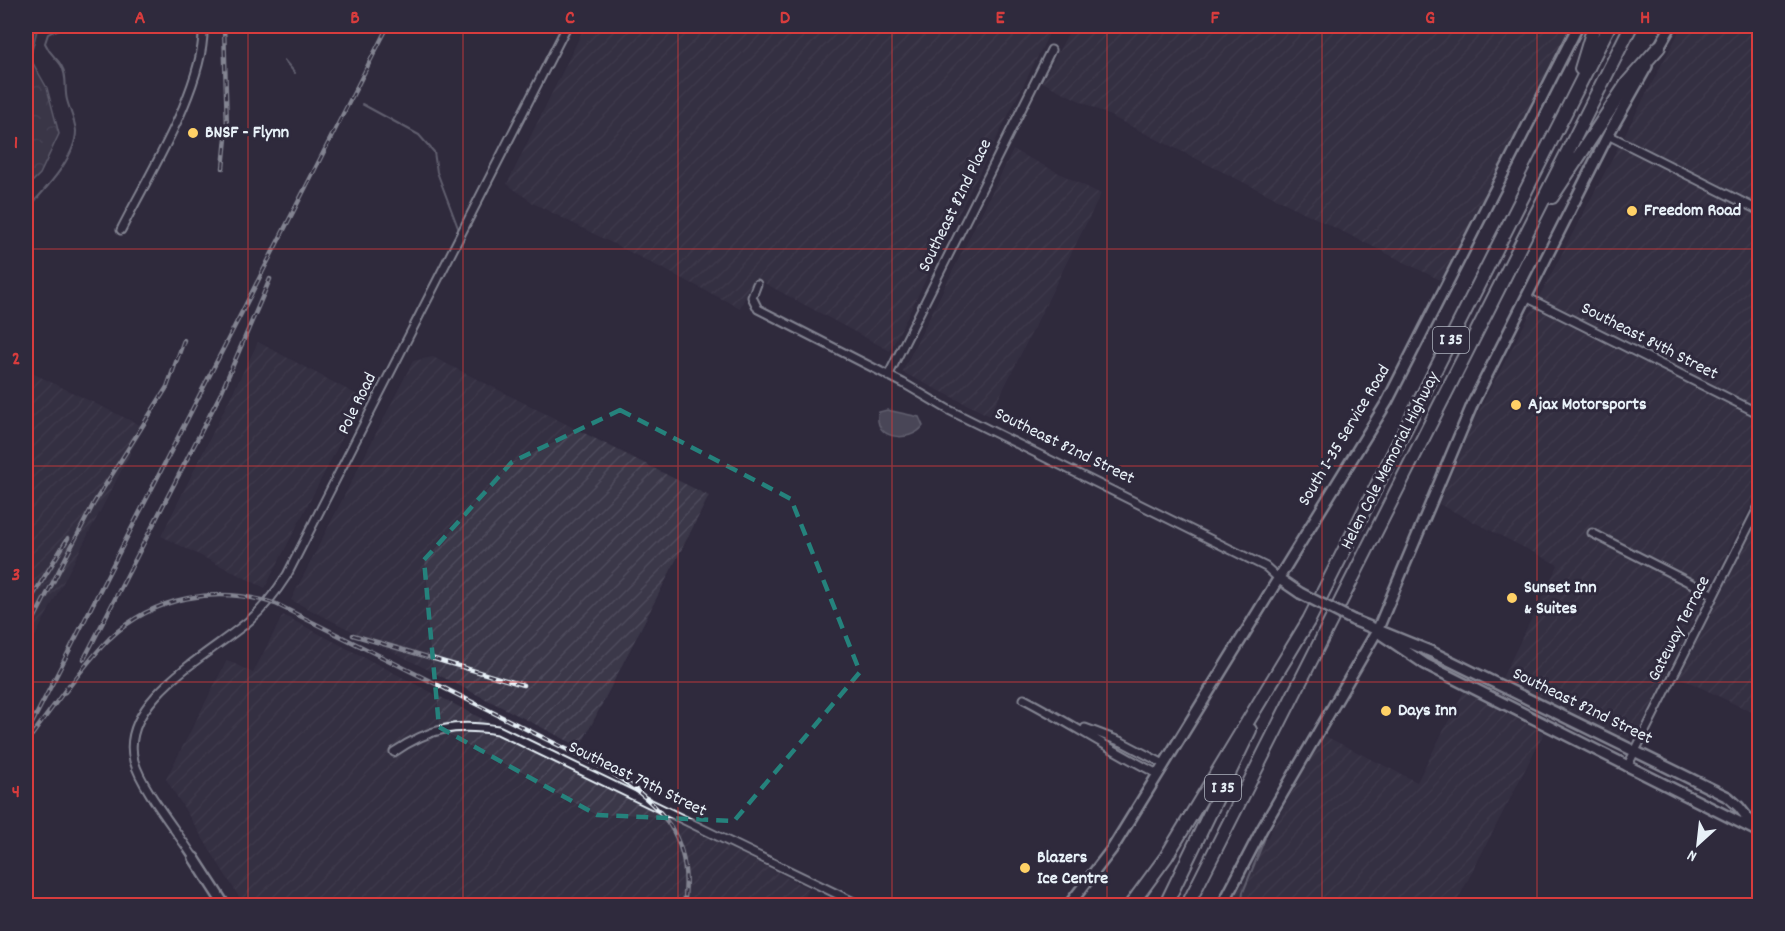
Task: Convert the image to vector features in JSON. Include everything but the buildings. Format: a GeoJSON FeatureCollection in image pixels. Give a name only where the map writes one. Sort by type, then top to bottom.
{"type":"FeatureCollection","features":[{"type":"Feature","properties":{"kind":"highway"},"geometry":{"type":"LineString","coordinates":[[1573,97],[1594,26]]}},
{"type":"Feature","properties":{"kind":"highway","name":"Helen Cole Memorial Highway"},"geometry":{"type":"LineString","coordinates":[[1279,670],[1309,620],[1609,26]]}},
{"type":"Feature","properties":{"kind":"highway","name":"Helen Cole Memorial Highway"},"geometry":{"type":"LineString","coordinates":[[1187,906],[1631,26]]}},
{"type":"Feature","properties":{"kind":"highway"},"geometry":{"type":"LineString","coordinates":[[1522,243],[1628,82],[1659,47]]}},
{"type":"Feature","properties":{"kind":"highway"},"geometry":{"type":"LineString","coordinates":[[1130,906],[1166,857],[1279,670]]}},
{"type":"Feature","properties":{"kind":"highway","name":"I 35"},"geometry":{"type":"LineString","coordinates":[[1165,906],[1279,670]]}},
{"type":"Feature","properties":{"kind":"main road","name":"South I-35 Service Road"},"geometry":{"type":"LineString","coordinates":[[1068,906],[1112,849],[1387,402],[1578,26]]}},
{"type":"Feature","properties":{"kind":"main road"},"geometry":{"type":"LineString","coordinates":[[1222,906],[1262,829],[1377,631],[1459,431],[1608,135],[1671,26]]}},
{"type":"Feature","properties":{"kind":"main road","name":"Southeast 82nd Street"},"geometry":{"type":"LineString","coordinates":[[1278,578],[1300,593],[1353,620],[1432,652],[1728,797],[1759,832]]}},
{"type":"Feature","properties":{"kind":"main road","name":"Southeast 82nd Street"},"geometry":{"type":"LineString","coordinates":[[1377,631],[1393,645],[1425,664],[1736,823],[1759,832]]}},
{"type":"Feature","properties":{"kind":"main road"},"geometry":{"type":"LineString","coordinates":[[194,858],[225,906]]}},
{"type":"Feature","properties":{"kind":"street"},"geometry":{"type":"LineString","coordinates":[[121,230],[190,92],[198,65],[203,26]]}},
{"type":"Feature","properties":{"kind":"street","name":"Pole Road"},"geometry":{"type":"LineString","coordinates":[[194,858],[141,777],[134,757],[133,735],[148,705],[175,677],[263,608],[287,575],[567,26]]}},
{"type":"Feature","properties":{"kind":"street","name":"Southeast 82nd Place"},"geometry":{"type":"LineString","coordinates":[[888,376],[1051,50]]}},
{"type":"Feature","properties":{"kind":"street"},"geometry":{"type":"LineString","coordinates":[[1608,135],[1760,211]]}},
{"type":"Feature","properties":{"kind":"street","name":"Southeast 82nd Street"},"geometry":{"type":"LineString","coordinates":[[757,284],[752,297],[758,309],[949,410],[1266,567],[1278,578]]}},
{"type":"Feature","properties":{"kind":"street","name":"Southeast 84th Street"},"geometry":{"type":"LineString","coordinates":[[1526,297],[1760,414]]}},
{"type":"Feature","properties":{"kind":"street","name":"Gateway Terrace"},"geometry":{"type":"LineString","coordinates":[[1627,767],[1760,504]]}},
{"type":"Feature","properties":{"kind":"street"},"geometry":{"type":"LineString","coordinates":[[1592,533],[1714,595]]}},
{"type":"Feature","properties":{"kind":"street"},"geometry":{"type":"LineString","coordinates":[[1024,699],[1073,724],[1122,742],[1164,764]]}},
{"type":"Feature","properties":{"kind":"street"},"geometry":{"type":"LineString","coordinates":[[1073,724],[1116,753],[1158,774]]}},
{"type":"Feature","properties":{"kind":"street","name":"Southeast 79th Street"},"geometry":{"type":"LineString","coordinates":[[394,753],[415,737],[433,731],[474,726],[498,730],[862,906]]}},
{"type":"Feature","properties":{"kind":"highlighted area"},"geometry":{"type":"Polygon","coordinates":[[[620,410],[791,499],[860,672],[734,821],[597,815],[439,727],[424,560],[512,462],[620,410]]]}},
{"type":"Feature","properties":{"kind":"shaded area"},"geometry":{"type":"Polygon","coordinates":[[[585,26],[1053,26],[890,351],[755,278],[740,308],[533,203],[507,184],[585,26]]]}},
{"type":"Feature","properties":{"kind":"shaded area"},"geometry":{"type":"Polygon","coordinates":[[[1072,26],[1571,26],[1442,281],[1042,82],[1072,26]]]}},
{"type":"Feature","properties":{"kind":"shaded area"},"geometry":{"type":"Polygon","coordinates":[[[1682,26],[1759,26],[1759,489],[1636,736],[1624,740],[1501,680],[1558,565],[1439,504],[1473,422],[1682,26]]]}},
{"type":"Feature","properties":{"kind":"shaded area"},"geometry":{"type":"Polygon","coordinates":[[[1013,150],[1101,194],[990,416],[902,372],[1013,150]]]}},
{"type":"Feature","properties":{"kind":"shaded area"},"geometry":{"type":"Polygon","coordinates":[[[258,342],[363,398],[265,588],[161,536],[258,342]]]}},
{"type":"Feature","properties":{"kind":"shaded area"},"geometry":{"type":"Polygon","coordinates":[[[433,357],[709,496],[580,747],[291,600],[413,361],[433,357]]]}},
{"type":"Feature","properties":{"kind":"shaded area"},"geometry":{"type":"Polygon","coordinates":[[[26,370],[144,427],[26,654],[26,370]]]}},
{"type":"Feature","properties":{"kind":"shaded area"},"geometry":{"type":"Polygon","coordinates":[[[1759,517],[1760,707],[1755,714],[1679,677],[1759,517]]]}},
{"type":"Feature","properties":{"kind":"shaded area"},"geometry":{"type":"Polygon","coordinates":[[[283,615],[809,889],[800,906],[244,905],[166,779],[227,660],[253,673],[283,615]]]}},
{"type":"Feature","properties":{"kind":"shaded area"},"geometry":{"type":"Polygon","coordinates":[[[1464,691],[1544,733],[1455,905],[1231,905],[1323,735],[1417,782],[1464,691]]]}},
{"type":"Feature","properties":{"kind":"green space"},"geometry":{"type":"Polygon","coordinates":[[[26,26],[43,26],[37,30],[30,58],[47,88],[59,134],[40,174],[26,188],[26,26]]]}},
{"type":"Feature","properties":{"kind":"water"},"geometry":{"type":"Polygon","coordinates":[[[887,410],[919,417],[923,426],[917,432],[901,437],[886,433],[878,421],[879,412],[887,410]]]}},
{"type":"Feature","properties":{"kind":"waterway"},"geometry":{"type":"LineString","coordinates":[[26,211],[64,164],[75,142],[76,131],[67,100],[63,69],[45,43],[48,34],[75,27],[121,26]]}},
{"type":"Feature","properties":{"kind":"waterway"},"geometry":{"type":"LineString","coordinates":[[284,60],[295,73]]}},
{"type":"Feature","properties":{"kind":"waterway"},"geometry":{"type":"LineString","coordinates":[[362,104],[419,135],[434,152],[437,172],[460,233]]}},
{"type":"Feature","properties":{"kind":"waterway"},"geometry":{"type":"LineString","coordinates":[[1757,826],[1760,815]]}},
{"type":"Feature","properties":{"kind":"waterway"},"geometry":{"type":"LineString","coordinates":[[1752,906],[1759,852],[1756,835]]}},
{"type":"Feature","properties":{"kind":"waterway"},"geometry":{"type":"LineString","coordinates":[[1241,906],[1243,892],[1265,838]]}},
{"type":"Feature","properties":{"kind":"railway"},"geometry":{"type":"LineString","coordinates":[[223,168],[227,128],[224,26]]}},
{"type":"Feature","properties":{"kind":"railway"},"geometry":{"type":"LineString","coordinates":[[26,735],[388,26]]}},
{"type":"Feature","properties":{"kind":"railway"},"geometry":{"type":"LineString","coordinates":[[84,659],[221,393],[270,279]]}},
{"type":"Feature","properties":{"kind":"railway"},"geometry":{"type":"LineString","coordinates":[[35,617],[94,503],[167,387],[184,340]]}},
{"type":"Feature","properties":{"kind":"railway"},"geometry":{"type":"LineString","coordinates":[[26,607],[68,538]]}},
{"type":"Feature","properties":{"kind":"railway"},"geometry":{"type":"LineString","coordinates":[[65,692],[109,639],[127,624],[166,604],[209,595],[254,598],[276,604],[608,770],[627,783],[658,810],[670,825],[678,841],[684,860],[686,881],[684,906]]}},
{"type":"Feature","properties":{"kind":"railway"},"geometry":{"type":"LineString","coordinates":[[353,635],[523,685]]}},
{"type":"Feature","properties":{"kind":"railway"},"geometry":{"type":"LineString","coordinates":[[32,735],[69,685]]}},
{"type":"Feature","properties":{"kind":"place","name":"BNSF - Flynn"},"geometry":{"type":"Point","coordinates":[193,133]}},
{"type":"Feature","properties":{"kind":"place","name":"Freedom Road"},"geometry":{"type":"Point","coordinates":[1632,211]}},
{"type":"Feature","properties":{"kind":"place","name":"Ajax Motorsports"},"geometry":{"type":"Point","coordinates":[1516,405]}},
{"type":"Feature","properties":{"kind":"place","name":"Sunset Inn & Suites"},"geometry":{"type":"Point","coordinates":[1512,598]}},
{"type":"Feature","properties":{"kind":"place","name":"Days Inn"},"geometry":{"type":"Point","coordinates":[1386,711]}},
{"type":"Feature","properties":{"kind":"place","name":"Blazers Ice Centre"},"geometry":{"type":"Point","coordinates":[1025,868]}}]}
